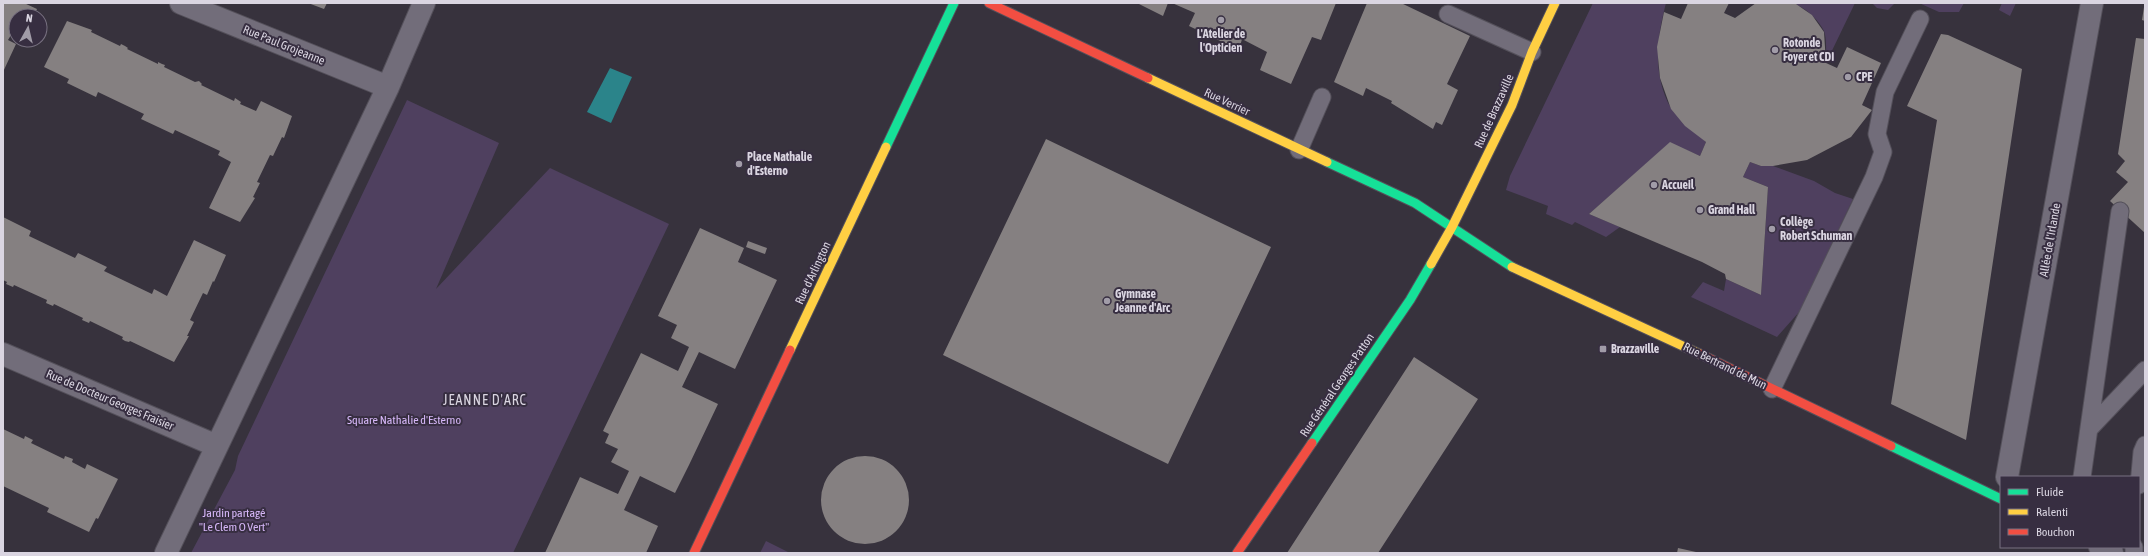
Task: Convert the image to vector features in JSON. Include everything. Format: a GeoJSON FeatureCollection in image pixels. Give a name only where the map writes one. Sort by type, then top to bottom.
{"type":"FeatureCollection","features":[{"type":"Feature","properties":{"kind":"street","name":"Rue Paul Grojeanne"},"geometry":{"type":"LineString","coordinates":[[181,3],[388,87]]}},
{"type":"Feature","properties":{"kind":"street"},"geometry":{"type":"LineString","coordinates":[[166,553],[388,87],[424,3]]}},
{"type":"Feature","properties":{"kind":"street","name":"Rue d'Arlington"},"geometry":{"type":"LineString","coordinates":[[694,553],[954,3]]}},
{"type":"Feature","properties":{"kind":"street","name":"Rue Verrier"},"geometry":{"type":"LineString","coordinates":[[989,3],[1414,203],[1452,227]]}},
{"type":"Feature","properties":{"kind":"street","name":"Rue de Brazzaville"},"geometry":{"type":"LineString","coordinates":[[1452,227],[1512,105],[1532,52],[1555,3]]}},
{"type":"Feature","properties":{"kind":"street","name":"Allée de l'Irlande"},"geometry":{"type":"LineString","coordinates":[[2007,476],[2092,3]]}},
{"type":"Feature","properties":{"kind":"street","name":"Rue Bertrand de Mun"},"geometry":{"type":"LineString","coordinates":[[1452,227],[1511,266],[2000,499]]}},
{"type":"Feature","properties":{"kind":"street","name":"Rue Général Georges Patton"},"geometry":{"type":"LineString","coordinates":[[1237,553],[1410,300],[1452,227]]}},
{"type":"Feature","properties":{"kind":"street","name":"Rue de Docteur Georges Fraisier"},"geometry":{"type":"LineString","coordinates":[[3,354],[217,446]]}},
{"type":"Feature","properties":{"kind":"street"},"geometry":{"type":"LineString","coordinates":[[2102,548],[2112,553]]}},
{"type":"Feature","properties":{"kind":"lane"},"geometry":{"type":"LineString","coordinates":[[1448,14],[1532,52]]}},
{"type":"Feature","properties":{"kind":"lane"},"geometry":{"type":"LineString","coordinates":[[1772,389],[1874,177],[1882,152],[1877,134],[1885,92],[1920,19]]}},
{"type":"Feature","properties":{"kind":"lane"},"geometry":{"type":"LineString","coordinates":[[1299,150],[1322,97]]}},
{"type":"Feature","properties":{"kind":"lane"},"geometry":{"type":"LineString","coordinates":[[2082,476],[2091,428],[2120,210]]}},
{"type":"Feature","properties":{"kind":"lane"},"geometry":{"type":"LineString","coordinates":[[2091,428],[2145,370]]}},
{"type":"Feature","properties":{"kind":"lane"},"geometry":{"type":"LineString","coordinates":[[2140,476],[2142,452],[2145,445]]}},
{"type":"Feature","properties":{"kind":"green space"},"geometry":{"type":"Polygon","coordinates":[[[1593,3],[1666,3],[1660,29],[1658,56],[1661,82],[1665,95],[1674,112],[1706,142],[1700,156],[1670,143],[1589,214],[1620,227],[1606,237],[1575,222],[1572,225],[1546,214],[1548,206],[1506,190],[1510,176],[1593,3]]]}},
{"type":"Feature","properties":{"kind":"green space"},"geometry":{"type":"Polygon","coordinates":[[[1791,3],[1855,3],[1826,63],[1826,38],[1824,31],[1806,10],[1791,3]]]}},
{"type":"Feature","properties":{"kind":"green space"},"geometry":{"type":"Polygon","coordinates":[[[1872,3],[1895,3],[1888,10],[1877,8],[1872,3]]]}},
{"type":"Feature","properties":{"kind":"green space"},"geometry":{"type":"Polygon","coordinates":[[[1919,3],[1964,3],[1959,12],[1939,12],[1919,3]]]}},
{"type":"Feature","properties":{"kind":"green space"},"geometry":{"type":"Polygon","coordinates":[[[2002,3],[2016,3],[2010,16],[1999,10],[2002,3]]]}},
{"type":"Feature","properties":{"kind":"green space","name":"Square Nathalie d'Esterno"},"geometry":{"type":"Polygon","coordinates":[[[407,100],[499,143],[436,289],[550,168],[669,224],[513,553],[191,553],[235,470],[238,456],[407,100]]]}},
{"type":"Feature","properties":{"kind":"green space"},"geometry":{"type":"Polygon","coordinates":[[[1750,162],[1761,166],[1773,166],[1814,181],[1835,193],[1853,199],[1800,311],[1777,337],[1691,297],[1703,282],[1724,291],[1726,279],[1761,295],[1768,187],[1743,177],[1750,162]]]}},
{"type":"Feature","properties":{"kind":"green space"},"geometry":{"type":"Polygon","coordinates":[[[766,541],[790,553],[760,553],[766,541]]]}},
{"type":"Feature","properties":{"kind":"water"},"geometry":{"type":"Polygon","coordinates":[[[610,68],[632,77],[611,123],[587,112],[610,68]]]}},
{"type":"Feature","properties":{"kind":"building"},"geometry":{"type":"Polygon","coordinates":[[[3,3],[24,3],[35,8],[8,8],[8,48],[14,48],[3,72],[3,3]]]}},
{"type":"Feature","properties":{"kind":"building"},"geometry":{"type":"Polygon","coordinates":[[[308,3],[327,3],[324,9],[308,3]]]}},
{"type":"Feature","properties":{"kind":"building"},"geometry":{"type":"Polygon","coordinates":[[[1137,3],[1168,3],[1163,16],[1137,3]]]}},
{"type":"Feature","properties":{"kind":"building"},"geometry":{"type":"Polygon","coordinates":[[[1172,3],[1336,3],[1321,40],[1312,37],[1291,84],[1260,70],[1267,52],[1242,39],[1239,50],[1189,26],[1195,13],[1172,3]]]}},
{"type":"Feature","properties":{"kind":"building"},"geometry":{"type":"Polygon","coordinates":[[[1367,3],[1401,3],[1470,36],[1447,84],[1458,90],[1442,125],[1436,122],[1433,129],[1391,103],[1392,101],[1366,88],[1363,96],[1334,82],[1367,3]]]}},
{"type":"Feature","properties":{"kind":"building"},"geometry":{"type":"Polygon","coordinates":[[[1688,3],[1729,3],[1724,13],[1735,18],[1756,3],[1796,4],[1812,15],[1824,32],[1826,63],[1837,68],[1847,47],[1881,63],[1862,105],[1872,110],[1851,137],[1807,160],[1773,166],[1761,166],[1750,162],[1743,177],[1768,187],[1761,295],[1726,279],[1725,274],[1702,262],[1589,214],[1670,142],[1700,156],[1706,142],[1685,126],[1671,109],[1660,78],[1657,47],[1664,12],[1681,19],[1688,3]]]}},
{"type":"Feature","properties":{"kind":"building"},"geometry":{"type":"Polygon","coordinates":[[[2145,7],[2145,21],[2142,20],[2145,7]]]}},
{"type":"Feature","properties":{"kind":"building"},"geometry":{"type":"Polygon","coordinates":[[[67,21],[92,30],[91,32],[120,46],[121,44],[128,48],[127,49],[158,64],[158,62],[165,65],[164,67],[195,82],[199,81],[202,84],[201,85],[234,101],[235,98],[241,102],[240,104],[256,111],[261,101],[292,116],[284,138],[282,137],[273,156],[270,155],[257,182],[260,183],[253,197],[255,198],[240,222],[209,208],[231,162],[218,155],[220,151],[175,130],[173,134],[141,119],[144,114],[98,92],[96,97],[67,83],[69,79],[44,67],[67,21]]]}},
{"type":"Feature","properties":{"kind":"building"},"geometry":{"type":"Polygon","coordinates":[[[1941,34],[1948,35],[2022,69],[1966,440],[1891,404],[1937,120],[1907,106],[1941,34]]]}},
{"type":"Feature","properties":{"kind":"building"},"geometry":{"type":"Polygon","coordinates":[[[2136,38],[2145,39],[2145,233],[2110,201],[2128,182],[2116,172],[2125,161],[2118,154],[2136,38]]]}},
{"type":"Feature","properties":{"kind":"building","name":"Gymnase Jeanne d'Arc"},"geometry":{"type":"Polygon","coordinates":[[[1046,139],[1271,247],[1168,464],[943,355],[1046,139]]]}},
{"type":"Feature","properties":{"kind":"building"},"geometry":{"type":"Polygon","coordinates":[[[3,217],[31,231],[29,236],[75,258],[78,253],[107,267],[104,271],[152,294],[154,289],[167,296],[194,240],[226,255],[207,295],[203,293],[190,320],[194,322],[187,336],[189,336],[174,362],[130,341],[125,341],[122,339],[123,337],[90,321],[89,323],[82,320],[83,318],[54,304],[53,306],[46,303],[47,300],[14,285],[13,287],[6,284],[7,282],[3,280],[3,217]]]}},
{"type":"Feature","properties":{"kind":"building"},"geometry":{"type":"Polygon","coordinates":[[[700,228],[744,248],[738,262],[777,280],[735,369],[699,352],[682,387],[718,404],[675,493],[640,476],[624,510],[658,526],[646,553],[545,553],[580,477],[618,494],[629,471],[611,462],[618,449],[605,443],[609,434],[603,431],[641,353],[678,371],[689,347],[671,338],[677,325],[658,316],[700,228]]]}},
{"type":"Feature","properties":{"kind":"building"},"geometry":{"type":"Polygon","coordinates":[[[748,241],[767,248],[765,254],[746,247],[748,241]]]}},
{"type":"Feature","properties":{"kind":"building"},"geometry":{"type":"Polygon","coordinates":[[[1414,357],[1478,399],[1378,553],[1287,553],[1414,357]]]}},
{"type":"Feature","properties":{"kind":"building"},"geometry":{"type":"Polygon","coordinates":[[[3,429],[24,439],[25,436],[33,440],[31,443],[64,459],[65,456],[73,459],[72,462],[85,469],[87,464],[118,479],[98,519],[96,518],[89,532],[47,512],[49,508],[3,486],[3,429]]]}},
{"type":"Feature","properties":{"kind":"building"},"geometry":{"type":"Polygon","coordinates":[[[865,456],[882,460],[896,469],[905,483],[909,500],[905,517],[896,531],[882,540],[865,544],[848,540],[834,531],[825,517],[821,500],[825,483],[834,469],[848,460],[865,456]]]}},
{"type":"Feature","properties":{"kind":"building"},"geometry":{"type":"Polygon","coordinates":[[[1678,548],[1696,552],[1677,553],[1678,548]]]}},
{"type":"Feature","properties":{"kind":"traffic: fast"},"geometry":{"type":"LineString","coordinates":[[886,147],[954,3]]}},
{"type":"Feature","properties":{"kind":"traffic: fast"},"geometry":{"type":"LineString","coordinates":[[1327,162],[1415,203],[1512,267]]}},
{"type":"Feature","properties":{"kind":"traffic: fast"},"geometry":{"type":"LineString","coordinates":[[1312,443],[1410,300],[1431,264]]}},
{"type":"Feature","properties":{"kind":"traffic: fast"},"geometry":{"type":"LineString","coordinates":[[1891,446],[2000,499]]}},
{"type":"Feature","properties":{"kind":"traffic: slow"},"geometry":{"type":"LineString","coordinates":[[1431,264],[1452,227],[1512,105],[1532,52],[1555,3]]}},
{"type":"Feature","properties":{"kind":"traffic: slow"},"geometry":{"type":"LineString","coordinates":[[1148,78],[1327,162]]}},
{"type":"Feature","properties":{"kind":"traffic: slow"},"geometry":{"type":"LineString","coordinates":[[790,350],[886,147]]}},
{"type":"Feature","properties":{"kind":"traffic: slow"},"geometry":{"type":"LineString","coordinates":[[1512,267],[1700,354]]}},
{"type":"Feature","properties":{"kind":"traffic: jam"},"geometry":{"type":"LineString","coordinates":[[989,3],[1148,78]]}},
{"type":"Feature","properties":{"kind":"traffic: jam"},"geometry":{"type":"LineString","coordinates":[[694,553],[790,350]]}},
{"type":"Feature","properties":{"kind":"traffic: jam"},"geometry":{"type":"LineString","coordinates":[[1700,354],[1891,446]]}},
{"type":"Feature","properties":{"kind":"traffic: jam"},"geometry":{"type":"LineString","coordinates":[[1237,553],[1312,443]]}},
{"type":"Feature","properties":{"kind":"place","name":"L'Atelier de l'Opticien"},"geometry":{"type":"Point","coordinates":[1221,20]}},
{"type":"Feature","properties":{"kind":"place","name":"Rotonde Foyer et CDI"},"geometry":{"type":"Point","coordinates":[1775,50]}},
{"type":"Feature","properties":{"kind":"place","name":"CPE"},"geometry":{"type":"Point","coordinates":[1848,77]}},
{"type":"Feature","properties":{"kind":"place","name":"Place Nathalie d'Esterno"},"geometry":{"type":"Point","coordinates":[739,164]}},
{"type":"Feature","properties":{"kind":"place","name":"Accueil"},"geometry":{"type":"Point","coordinates":[1654,185]}},
{"type":"Feature","properties":{"kind":"place","name":"Grand Hall"},"geometry":{"type":"Point","coordinates":[1700,210]}},
{"type":"Feature","properties":{"kind":"place","name":"Collège Robert Schuman"},"geometry":{"type":"Point","coordinates":[1772,229]}},
{"type":"Feature","properties":{"kind":"place","name":"Gymnase Jeanne d'Arc"},"geometry":{"type":"Point","coordinates":[1107,301]}},
{"type":"Feature","properties":{"kind":"place","name":"Brazzaville"},"geometry":{"type":"Point","coordinates":[1603,349]}},
{"type":"Feature","properties":{"kind":"district","name":"JEANNE D'ARC"},"geometry":{"type":"Point","coordinates":[485,400]}},
{"type":"Feature","properties":{"kind":"park label","name":"Jardin partagé \"Le Clem O Vert\""},"geometry":{"type":"Point","coordinates":[234,520]}}]}
